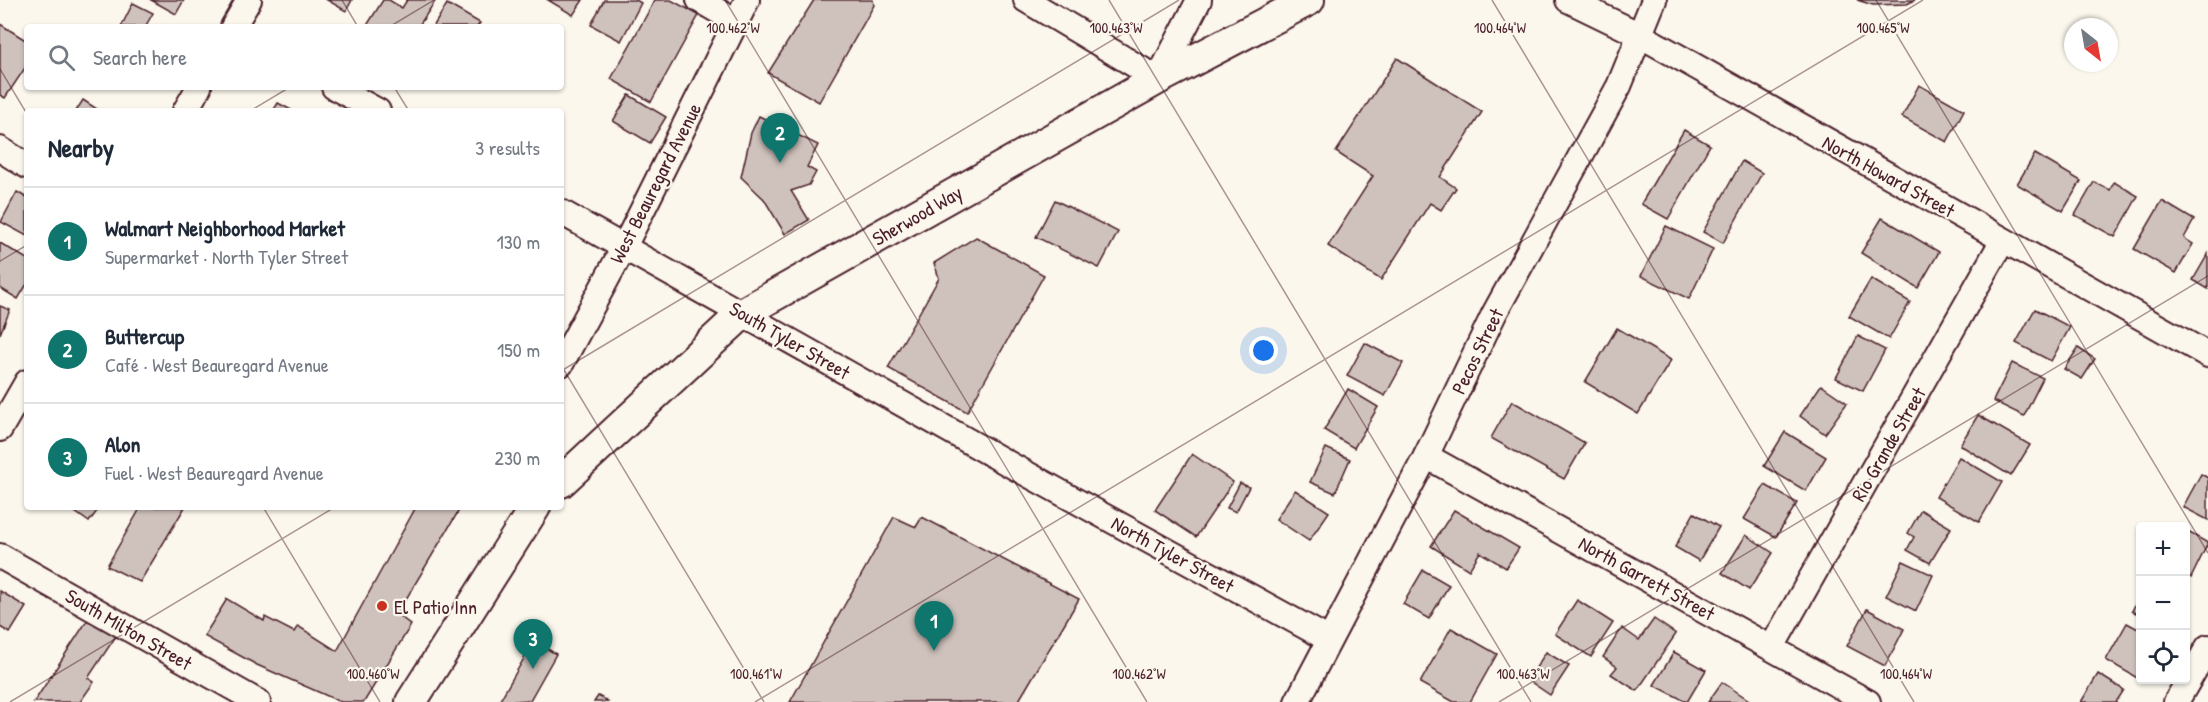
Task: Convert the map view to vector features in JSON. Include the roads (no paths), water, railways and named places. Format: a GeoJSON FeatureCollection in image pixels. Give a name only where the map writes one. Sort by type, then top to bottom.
{"type":"FeatureCollection","features":[{"type":"Feature","properties":{"kind":"main road","name":"Sherwood Way"},"geometry":{"type":"LineString","coordinates":[[564,479],[743,313],[1158,79],[1309,0]]}},
{"type":"Feature","properties":{"kind":"main road"},"geometry":{"type":"LineString","coordinates":[[411,702],[533,510]]}},
{"type":"Feature","properties":{"kind":"street"},"geometry":{"type":"LineString","coordinates":[[235,24],[249,0]]}},
{"type":"Feature","properties":{"kind":"street"},"geometry":{"type":"LineString","coordinates":[[699,0],[735,21]]}},
{"type":"Feature","properties":{"kind":"street","name":"West Beauregard Avenue"},"geometry":{"type":"LineString","coordinates":[[564,358],[624,247],[747,0]]}},
{"type":"Feature","properties":{"kind":"street"},"geometry":{"type":"LineString","coordinates":[[1026,0],[1158,79],[1199,0]]}},
{"type":"Feature","properties":{"kind":"street","name":"North Howard Street"},"geometry":{"type":"LineString","coordinates":[[1568,0],[1638,34],[2208,355]]}},
{"type":"Feature","properties":{"kind":"street","name":"Pecos Street"},"geometry":{"type":"LineString","coordinates":[[1297,702],[1328,639],[1426,456],[1494,314],[1618,86],[1654,0]]}},
{"type":"Feature","properties":{"kind":"street"},"geometry":{"type":"LineString","coordinates":[[187,108],[196,90]]}},
{"type":"Feature","properties":{"kind":"street"},"geometry":{"type":"LineString","coordinates":[[340,90],[372,108]]}},
{"type":"Feature","properties":{"kind":"street"},"geometry":{"type":"LineString","coordinates":[[0,149],[24,164]]}},
{"type":"Feature","properties":{"kind":"street","name":"South Tyler Street"},"geometry":{"type":"LineString","coordinates":[[564,214],[1018,469]]}},
{"type":"Feature","properties":{"kind":"street","name":"Rio Grande Street"},"geometry":{"type":"LineString","coordinates":[[1772,647],[2003,240]]}},
{"type":"Feature","properties":{"kind":"street"},"geometry":{"type":"LineString","coordinates":[[0,429],[24,387]]}},
{"type":"Feature","properties":{"kind":"street","name":"North Garrett Street"},"geometry":{"type":"LineString","coordinates":[[1426,456],[1868,702]]}},
{"type":"Feature","properties":{"kind":"street","name":"North Tyler Street"},"geometry":{"type":"LineString","coordinates":[[1018,469],[1328,639]]}},
{"type":"Feature","properties":{"kind":"street","name":"South Milton Street"},"geometry":{"type":"LineString","coordinates":[[0,556],[258,702]]}},
{"type":"Feature","properties":{"kind":"street"},"geometry":{"type":"LineString","coordinates":[[2176,702],[2208,647]]}},
{"type":"Feature","properties":{"kind":"place","name":"Buttercup"},"geometry":{"type":"Point","coordinates":[780,163]}},
{"type":"Feature","properties":{"kind":"place","name":"El Patio Inn"},"geometry":{"type":"Point","coordinates":[382,606]}},
{"type":"Feature","properties":{"kind":"place","name":"Walmart Neighborhood Market"},"geometry":{"type":"Point","coordinates":[934,651]}},
{"type":"Feature","properties":{"kind":"place","name":"Alon"},"geometry":{"type":"Point","coordinates":[533,669]}}]}
